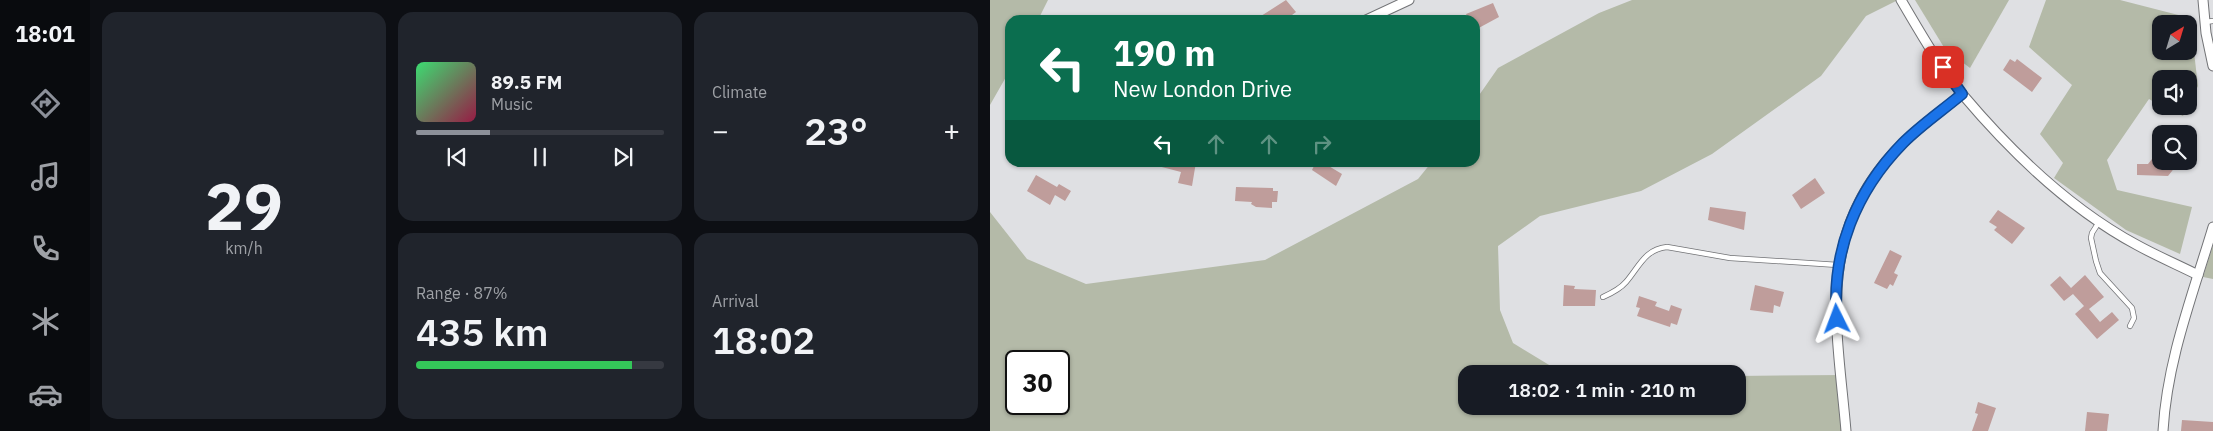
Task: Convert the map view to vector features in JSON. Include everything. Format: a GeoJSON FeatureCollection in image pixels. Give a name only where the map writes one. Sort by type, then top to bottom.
{"type":"FeatureCollection","features":[{"type":"Feature","properties":{"kind":"street"},"geometry":{"type":"LineString","coordinates":[[1377,15],[1409,0]]}},
{"type":"Feature","properties":{"kind":"street"},"geometry":{"type":"LineString","coordinates":[[1901,0],[1934,54],[1962,94],[2010,148],[2072,202],[2100,221],[2136,245],[2198,275]]}},
{"type":"Feature","properties":{"kind":"street"},"geometry":{"type":"LineString","coordinates":[[2203,0],[2209,22],[2213,66]]}},
{"type":"Feature","properties":{"kind":"street"},"geometry":{"type":"LineString","coordinates":[[1846,431],[1835,300],[1838,265],[1845,235],[1860,198],[1883,165],[1905,142],[1962,94]]}},
{"type":"Feature","properties":{"kind":"street"},"geometry":{"type":"LineString","coordinates":[[2162,431],[2170,377],[2181,328],[2213,227]]}},
{"type":"Feature","properties":{"kind":"lane"},"geometry":{"type":"LineString","coordinates":[[2100,221],[2092,233],[2093,252],[2100,273],[2132,308],[2134,318],[2130,326]]}},
{"type":"Feature","properties":{"kind":"lane"},"geometry":{"type":"LineString","coordinates":[[1603,297],[1617,290],[1649,252],[1659,248],[1699,251],[1730,258],[1838,265]]}},
{"type":"Feature","properties":{"kind":"green space"},"geometry":{"type":"Polygon","coordinates":[[[990,0],[1048,0],[1040,15],[1005,15],[1005,79],[990,105],[990,0]]]}},
{"type":"Feature","properties":{"kind":"green space"},"geometry":{"type":"Polygon","coordinates":[[[1632,0],[1898,0],[1866,16],[1821,76],[1712,154],[1641,191],[1540,216],[1498,246],[1500,310],[1513,343],[1549,365],[1458,365],[1458,415],[1746,415],[1746,376],[1842,375],[1846,431],[990,431],[990,212],[1027,259],[1086,284],[1265,260],[1418,179],[1428,167],[1480,167],[1480,94],[1498,68],[1599,13],[1632,0]]]}},
{"type":"Feature","properties":{"kind":"green space"},"geometry":{"type":"Polygon","coordinates":[[[1915,0],[2009,0],[1970,68],[1945,49],[1915,0]]]}},
{"type":"Feature","properties":{"kind":"green space"},"geometry":{"type":"Polygon","coordinates":[[[2046,0],[2120,0],[2178,15],[2152,15],[2152,60],[2195,60],[2196,70],[2152,70],[2152,101],[2149,99],[2107,160],[2117,190],[2192,207],[2180,254],[2126,230],[2054,178],[2063,163],[2040,134],[2072,85],[2029,47],[2046,0]]]}},
{"type":"Feature","properties":{"kind":"green space"},"geometry":{"type":"Polygon","coordinates":[[[2213,245],[2213,279],[2203,277],[2213,245]]]}},
{"type":"Feature","properties":{"kind":"building"},"geometry":{"type":"Polygon","coordinates":[[[1286,0],[1296,12],[1292,15],[1263,15],[1286,0]]]}},
{"type":"Feature","properties":{"kind":"building"},"geometry":{"type":"Polygon","coordinates":[[[1493,3],[1499,17],[1480,27],[1480,15],[1466,14],[1493,3]]]}},
{"type":"Feature","properties":{"kind":"building"},"geometry":{"type":"Polygon","coordinates":[[[2010,59],[2015,62],[2017,59],[2042,78],[2032,92],[2003,70],[2010,59]]]}},
{"type":"Feature","properties":{"kind":"building"},"geometry":{"type":"Polygon","coordinates":[[[2152,159],[2152,170],[2173,170],[2168,176],[2137,175],[2137,164],[2148,164],[2152,159]]]}},
{"type":"Feature","properties":{"kind":"building"},"geometry":{"type":"Polygon","coordinates":[[[1162,167],[1195,167],[1192,186],[1178,183],[1181,172],[1162,167]]]}},
{"type":"Feature","properties":{"kind":"building"},"geometry":{"type":"Polygon","coordinates":[[[1314,167],[1330,167],[1342,174],[1336,186],[1312,170],[1314,167]]]}},
{"type":"Feature","properties":{"kind":"building"},"geometry":{"type":"Polygon","coordinates":[[[1036,175],[1057,187],[1059,184],[1071,191],[1065,201],[1055,195],[1050,205],[1027,191],[1036,175]]]}},
{"type":"Feature","properties":{"kind":"building"},"geometry":{"type":"Polygon","coordinates":[[[1815,178],[1825,193],[1801,209],[1792,195],[1815,178]]]}},
{"type":"Feature","properties":{"kind":"building"},"geometry":{"type":"Polygon","coordinates":[[[1236,187],[1273,188],[1273,191],[1278,191],[1277,202],[1272,202],[1272,208],[1256,207],[1251,204],[1252,202],[1235,201],[1236,187]]]}},
{"type":"Feature","properties":{"kind":"building"},"geometry":{"type":"Polygon","coordinates":[[[1710,207],[1746,212],[1744,230],[1708,220],[1710,207]]]}},
{"type":"Feature","properties":{"kind":"building"},"geometry":{"type":"Polygon","coordinates":[[[1998,210],[2025,228],[2012,244],[1994,230],[1997,227],[1989,222],[1998,210]]]}},
{"type":"Feature","properties":{"kind":"building"},"geometry":{"type":"Polygon","coordinates":[[[1890,250],[1902,256],[1894,273],[1898,275],[1893,286],[1890,284],[1887,289],[1874,283],[1890,250]]]}},
{"type":"Feature","properties":{"kind":"building"},"geometry":{"type":"Polygon","coordinates":[[[2085,275],[2104,297],[2089,309],[2100,322],[2112,312],[2119,320],[2097,339],[2075,314],[2084,306],[2073,294],[2064,301],[2050,285],[2060,276],[2071,288],[2085,275]]]}},
{"type":"Feature","properties":{"kind":"building"},"geometry":{"type":"Polygon","coordinates":[[[1564,285],[1575,286],[1574,289],[1596,290],[1595,306],[1563,306],[1564,285]]]}},
{"type":"Feature","properties":{"kind":"building"},"geometry":{"type":"Polygon","coordinates":[[[1755,285],[1784,292],[1780,307],[1774,305],[1773,313],[1750,310],[1755,285]]]}},
{"type":"Feature","properties":{"kind":"building"},"geometry":{"type":"Polygon","coordinates":[[[1639,296],[1657,302],[1655,306],[1669,311],[1671,305],[1682,309],[1677,325],[1671,323],[1670,327],[1637,316],[1640,308],[1636,307],[1639,296]]]}},
{"type":"Feature","properties":{"kind":"building"},"geometry":{"type":"Polygon","coordinates":[[[1978,402],[1996,408],[1988,431],[1972,431],[1978,414],[1975,413],[1978,402]]]}},
{"type":"Feature","properties":{"kind":"building"},"geometry":{"type":"Polygon","coordinates":[[[2087,412],[2109,414],[2107,431],[2085,431],[2087,412]]]}},
{"type":"Feature","properties":{"kind":"building"},"geometry":{"type":"Polygon","coordinates":[[[2182,420],[2213,422],[2213,431],[2181,431],[2182,420]]]}},
{"type":"Feature","properties":{"kind":"route"},"geometry":{"type":"LineString","coordinates":[[1837,319],[1835,300],[1837,269],[1845,235],[1860,198],[1883,165],[1905,142],[1962,94],[1943,67]]}}]}
